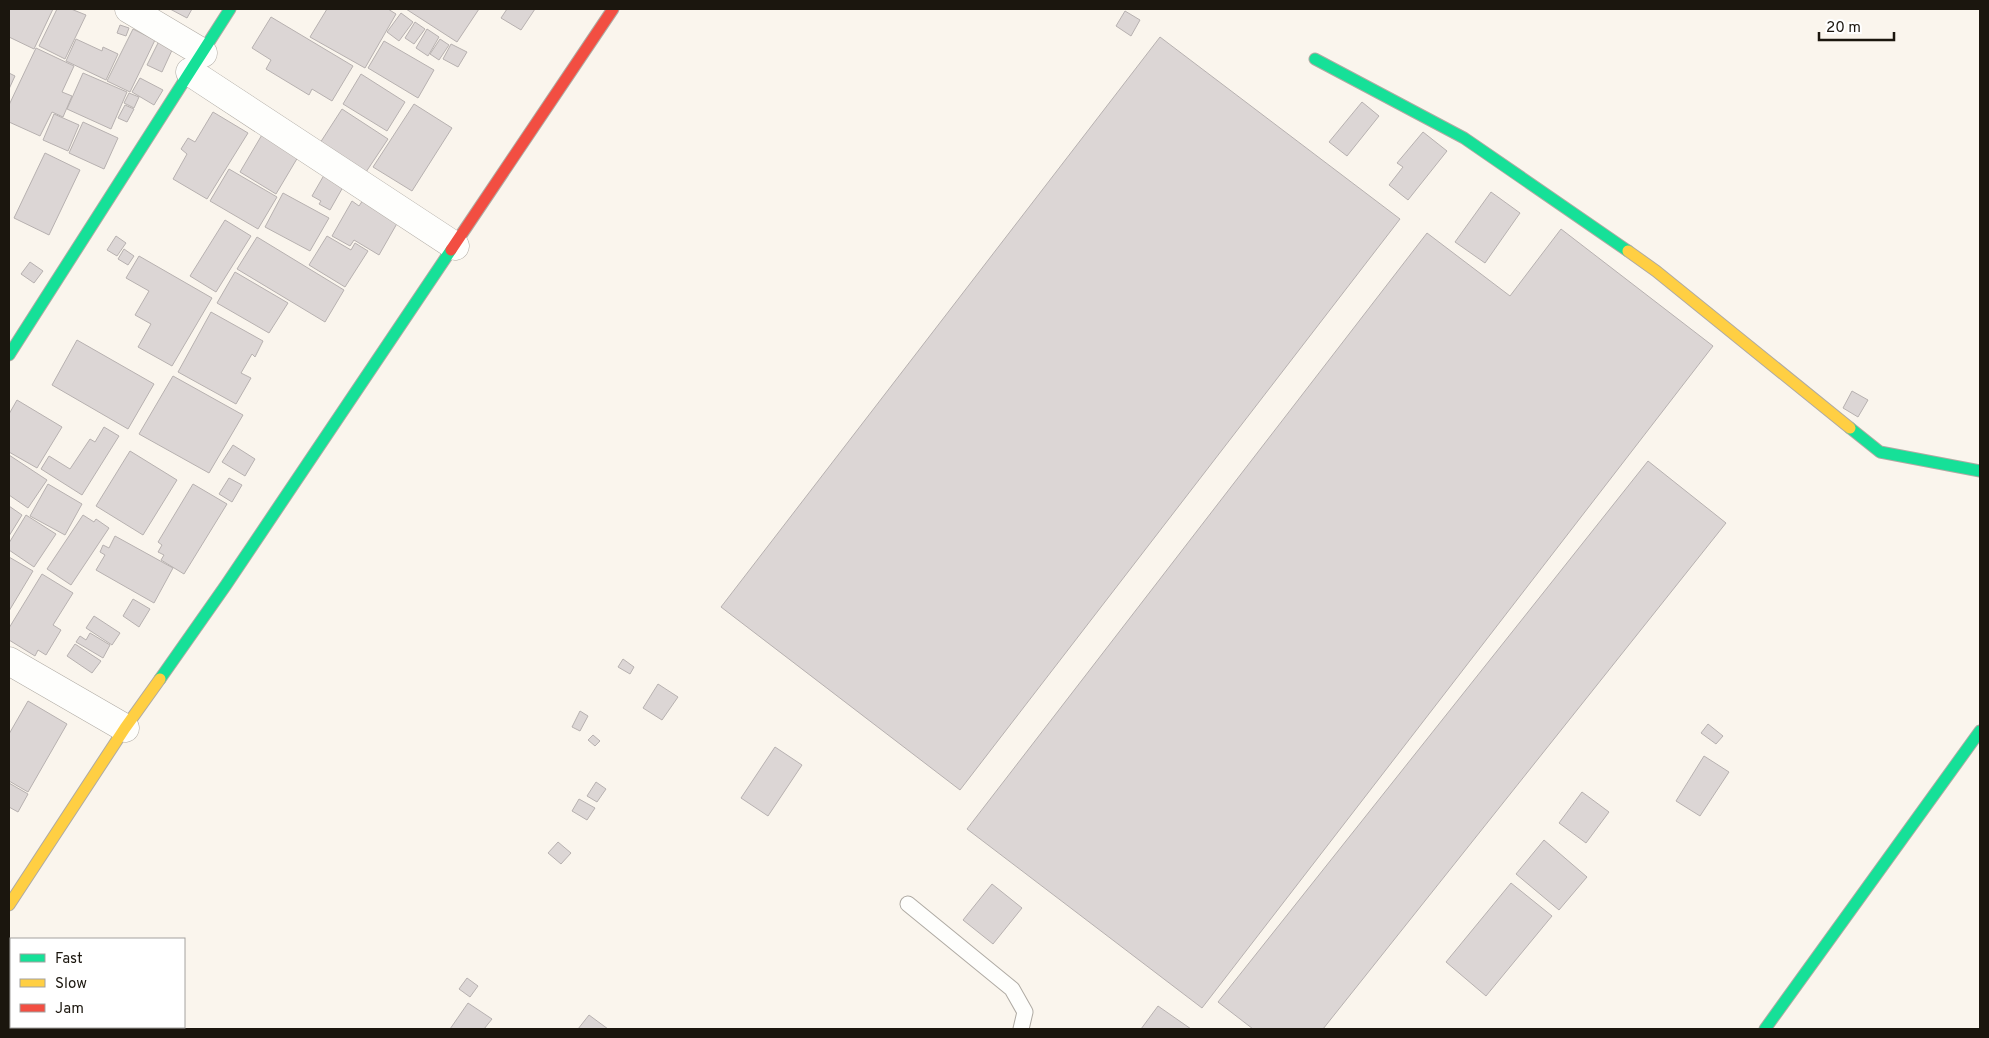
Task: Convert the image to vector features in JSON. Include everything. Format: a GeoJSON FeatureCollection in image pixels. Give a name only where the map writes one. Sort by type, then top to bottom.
{"type":"FeatureCollection","features":[{"type":"Feature","properties":{"kind":"street"},"geometry":{"type":"LineString","coordinates":[[129,9],[196,62],[455,246]]}},
{"type":"Feature","properties":{"kind":"street"},"geometry":{"type":"LineString","coordinates":[[9,355],[230,9]]}},
{"type":"Feature","properties":{"kind":"street"},"geometry":{"type":"LineString","coordinates":[[9,905],[124,728],[226,585],[613,9]]}},
{"type":"Feature","properties":{"kind":"street"},"geometry":{"type":"LineString","coordinates":[[1315,59],[1464,138],[1656,271],[1880,452],[1980,471]]}},
{"type":"Feature","properties":{"kind":"street"},"geometry":{"type":"LineString","coordinates":[[9,661],[124,728]]}},
{"type":"Feature","properties":{"kind":"street"},"geometry":{"type":"LineString","coordinates":[[1765,1029],[1980,730]]}},
{"type":"Feature","properties":{"kind":"lane"},"geometry":{"type":"LineString","coordinates":[[908,904],[1012,989],[1025,1012],[1021,1029]]}},
{"type":"Feature","properties":{"kind":"building"},"geometry":{"type":"Polygon","coordinates":[[[9,9],[53,9],[34,49],[9,37],[9,9]]]}},
{"type":"Feature","properties":{"kind":"building"},"geometry":{"type":"Polygon","coordinates":[[[57,9],[71,9],[86,15],[65,59],[39,46],[57,9]]]}},
{"type":"Feature","properties":{"kind":"building"},"geometry":{"type":"Polygon","coordinates":[[[170,9],[192,9],[187,18],[170,9]]]}},
{"type":"Feature","properties":{"kind":"building"},"geometry":{"type":"Polygon","coordinates":[[[327,9],[388,9],[396,14],[365,68],[310,37],[327,9]]]}},
{"type":"Feature","properties":{"kind":"building"},"geometry":{"type":"Polygon","coordinates":[[[406,9],[479,9],[457,42],[406,9]]]}},
{"type":"Feature","properties":{"kind":"building"},"geometry":{"type":"Polygon","coordinates":[[[507,9],[535,9],[521,30],[501,18],[507,9]]]}},
{"type":"Feature","properties":{"kind":"building"},"geometry":{"type":"Polygon","coordinates":[[[1125,11],[1140,20],[1131,36],[1116,26],[1125,11]]]}},
{"type":"Feature","properties":{"kind":"building"},"geometry":{"type":"Polygon","coordinates":[[[401,13],[413,22],[399,41],[387,32],[401,13]]]}},
{"type":"Feature","properties":{"kind":"building"},"geometry":{"type":"Polygon","coordinates":[[[271,17],[353,66],[332,101],[312,89],[309,95],[266,69],[271,60],[252,48],[271,17]]]}},
{"type":"Feature","properties":{"kind":"building"},"geometry":{"type":"Polygon","coordinates":[[[415,22],[425,29],[414,44],[405,38],[415,22]]]}},
{"type":"Feature","properties":{"kind":"building"},"geometry":{"type":"Polygon","coordinates":[[[120,25],[129,28],[126,36],[117,33],[120,25]]]}},
{"type":"Feature","properties":{"kind":"building"},"geometry":{"type":"Polygon","coordinates":[[[133,29],[155,40],[130,92],[107,81],[133,29]]]}},
{"type":"Feature","properties":{"kind":"building"},"geometry":{"type":"Polygon","coordinates":[[[427,29],[439,37],[428,56],[416,48],[427,29]]]}},
{"type":"Feature","properties":{"kind":"building"},"geometry":{"type":"Polygon","coordinates":[[[1160,37],[1400,219],[960,790],[721,607],[1160,37]]]}},
{"type":"Feature","properties":{"kind":"building"},"geometry":{"type":"Polygon","coordinates":[[[76,39],[102,51],[103,47],[118,54],[106,80],[66,61],[76,39]]]}},
{"type":"Feature","properties":{"kind":"building"},"geometry":{"type":"Polygon","coordinates":[[[440,39],[449,45],[439,60],[430,54],[440,39]]]}},
{"type":"Feature","properties":{"kind":"building"},"geometry":{"type":"Polygon","coordinates":[[[159,41],[173,48],[162,72],[147,65],[159,41]]]}},
{"type":"Feature","properties":{"kind":"building"},"geometry":{"type":"Polygon","coordinates":[[[384,41],[434,70],[418,98],[368,68],[384,41]]]}},
{"type":"Feature","properties":{"kind":"building"},"geometry":{"type":"Polygon","coordinates":[[[451,44],[467,52],[458,67],[443,59],[451,44]]]}},
{"type":"Feature","properties":{"kind":"building"},"geometry":{"type":"Polygon","coordinates":[[[36,48],[74,66],[62,92],[72,96],[63,117],[52,112],[40,136],[9,122],[9,105],[36,48]]]}},
{"type":"Feature","properties":{"kind":"building"},"geometry":{"type":"Polygon","coordinates":[[[9,73],[15,76],[9,89],[9,73]]]}},
{"type":"Feature","properties":{"kind":"building"},"geometry":{"type":"Polygon","coordinates":[[[83,73],[127,92],[111,129],[67,109],[83,73]]]}},
{"type":"Feature","properties":{"kind":"building"},"geometry":{"type":"Polygon","coordinates":[[[361,74],[405,102],[387,131],[343,104],[361,74]]]}},
{"type":"Feature","properties":{"kind":"building"},"geometry":{"type":"Polygon","coordinates":[[[140,78],[163,90],[154,105],[132,92],[140,78]]]}},
{"type":"Feature","properties":{"kind":"building"},"geometry":{"type":"Polygon","coordinates":[[[129,93],[139,97],[134,108],[124,103],[129,93]]]}},
{"type":"Feature","properties":{"kind":"building"},"geometry":{"type":"Polygon","coordinates":[[[1362,102],[1379,116],[1347,156],[1329,142],[1362,102]]]}},
{"type":"Feature","properties":{"kind":"building"},"geometry":{"type":"Polygon","coordinates":[[[414,104],[452,128],[412,191],[373,167],[414,104]]]}},
{"type":"Feature","properties":{"kind":"building"},"geometry":{"type":"Polygon","coordinates":[[[125,105],[134,109],[127,122],[118,118],[125,105]]]}},
{"type":"Feature","properties":{"kind":"building"},"geometry":{"type":"Polygon","coordinates":[[[342,109],[388,139],[366,172],[320,143],[342,109]]]}},
{"type":"Feature","properties":{"kind":"building"},"geometry":{"type":"Polygon","coordinates":[[[213,112],[248,133],[207,199],[173,179],[187,154],[181,149],[188,138],[195,142],[213,112]]]}},
{"type":"Feature","properties":{"kind":"building"},"geometry":{"type":"Polygon","coordinates":[[[54,114],[79,125],[68,151],[43,140],[54,114]]]}},
{"type":"Feature","properties":{"kind":"building"},"geometry":{"type":"Polygon","coordinates":[[[83,122],[118,138],[104,169],[69,153],[83,122]]]}},
{"type":"Feature","properties":{"kind":"building"},"geometry":{"type":"Polygon","coordinates":[[[266,128],[298,157],[276,194],[240,172],[266,128]]]}},
{"type":"Feature","properties":{"kind":"building"},"geometry":{"type":"Polygon","coordinates":[[[1423,132],[1447,151],[1408,200],[1389,185],[1403,167],[1397,163],[1423,132]]]}},
{"type":"Feature","properties":{"kind":"building"},"geometry":{"type":"Polygon","coordinates":[[[45,153],[80,170],[49,235],[14,218],[45,153]]]}},
{"type":"Feature","properties":{"kind":"building"},"geometry":{"type":"Polygon","coordinates":[[[229,169],[277,197],[258,229],[210,201],[229,169]]]}},
{"type":"Feature","properties":{"kind":"building"},"geometry":{"type":"Polygon","coordinates":[[[327,170],[347,180],[330,210],[319,204],[321,201],[312,196],[327,170]]]}},
{"type":"Feature","properties":{"kind":"building"},"geometry":{"type":"Polygon","coordinates":[[[1491,192],[1520,213],[1485,263],[1455,242],[1491,192]]]}},
{"type":"Feature","properties":{"kind":"building"},"geometry":{"type":"Polygon","coordinates":[[[283,193],[329,218],[310,251],[265,227],[283,193]]]}},
{"type":"Feature","properties":{"kind":"building"},"geometry":{"type":"Polygon","coordinates":[[[363,200],[399,220],[379,255],[354,240],[350,246],[332,236],[352,201],[359,206],[363,200]]]}},
{"type":"Feature","properties":{"kind":"building"},"geometry":{"type":"Polygon","coordinates":[[[225,220],[251,236],[216,292],[190,276],[225,220]]]}},
{"type":"Feature","properties":{"kind":"building"},"geometry":{"type":"Polygon","coordinates":[[[1561,229],[1713,346],[1202,1008],[967,829],[1427,233],[1510,296],[1561,229]]]}},
{"type":"Feature","properties":{"kind":"building"},"geometry":{"type":"Polygon","coordinates":[[[116,236],[126,243],[117,256],[107,250],[116,236]]]}},
{"type":"Feature","properties":{"kind":"building"},"geometry":{"type":"Polygon","coordinates":[[[327,236],[351,250],[355,243],[368,251],[345,287],[309,265],[327,236]]]}},
{"type":"Feature","properties":{"kind":"building"},"geometry":{"type":"Polygon","coordinates":[[[257,237],[344,290],[325,322],[237,269],[257,237]]]}},
{"type":"Feature","properties":{"kind":"building"},"geometry":{"type":"Polygon","coordinates":[[[124,249],[134,256],[128,265],[118,259],[124,249]]]}},
{"type":"Feature","properties":{"kind":"building"},"geometry":{"type":"Polygon","coordinates":[[[139,256],[212,298],[172,366],[138,347],[151,324],[135,315],[149,291],[126,278],[139,256]]]}},
{"type":"Feature","properties":{"kind":"building"},"geometry":{"type":"Polygon","coordinates":[[[30,262],[43,271],[34,283],[21,274],[30,262]]]}},
{"type":"Feature","properties":{"kind":"building"},"geometry":{"type":"Polygon","coordinates":[[[235,272],[288,303],[269,333],[217,303],[235,272]]]}},
{"type":"Feature","properties":{"kind":"building"},"geometry":{"type":"Polygon","coordinates":[[[211,312],[263,341],[255,357],[252,354],[241,373],[251,378],[236,404],[178,372],[211,312]]]}},
{"type":"Feature","properties":{"kind":"building"},"geometry":{"type":"Polygon","coordinates":[[[77,340],[154,384],[128,429],[52,385],[77,340]]]}},
{"type":"Feature","properties":{"kind":"building"},"geometry":{"type":"Polygon","coordinates":[[[173,376],[243,415],[209,473],[139,434],[173,376]]]}},
{"type":"Feature","properties":{"kind":"building"},"geometry":{"type":"Polygon","coordinates":[[[1852,391],[1868,400],[1858,417],[1843,408],[1852,391]]]}},
{"type":"Feature","properties":{"kind":"building"},"geometry":{"type":"Polygon","coordinates":[[[17,400],[62,427],[37,468],[9,452],[9,414],[17,400]]]}},
{"type":"Feature","properties":{"kind":"building"},"geometry":{"type":"Polygon","coordinates":[[[104,427],[119,436],[82,495],[41,469],[49,456],[70,469],[90,439],[95,442],[104,427]]]}},
{"type":"Feature","properties":{"kind":"building"},"geometry":{"type":"Polygon","coordinates":[[[233,445],[255,459],[245,476],[222,462],[233,445]]]}},
{"type":"Feature","properties":{"kind":"building"},"geometry":{"type":"Polygon","coordinates":[[[130,451],[177,480],[143,535],[96,506],[130,451]]]}},
{"type":"Feature","properties":{"kind":"building"},"geometry":{"type":"Polygon","coordinates":[[[9,455],[47,480],[28,508],[9,495],[9,455]]]}},
{"type":"Feature","properties":{"kind":"building"},"geometry":{"type":"Polygon","coordinates":[[[1648,461],[1726,523],[1323,1029],[1253,1029],[1218,1002],[1648,461]]]}},
{"type":"Feature","properties":{"kind":"building"},"geometry":{"type":"Polygon","coordinates":[[[229,478],[242,485],[232,502],[219,494],[229,478]]]}},
{"type":"Feature","properties":{"kind":"building"},"geometry":{"type":"Polygon","coordinates":[[[48,484],[82,504],[65,535],[30,516],[48,484]]]}},
{"type":"Feature","properties":{"kind":"building"},"geometry":{"type":"Polygon","coordinates":[[[193,484],[227,504],[184,574],[161,560],[164,555],[158,552],[162,545],[158,542],[193,484]]]}},
{"type":"Feature","properties":{"kind":"building"},"geometry":{"type":"Polygon","coordinates":[[[9,506],[22,515],[9,536],[9,506]]]}},
{"type":"Feature","properties":{"kind":"building"},"geometry":{"type":"Polygon","coordinates":[[[26,515],[56,534],[34,567],[9,550],[9,543],[26,515]]]}},
{"type":"Feature","properties":{"kind":"building"},"geometry":{"type":"Polygon","coordinates":[[[83,515],[94,522],[96,519],[109,528],[71,585],[47,569],[83,515]]]}},
{"type":"Feature","properties":{"kind":"building"},"geometry":{"type":"Polygon","coordinates":[[[115,536],[173,568],[154,603],[96,570],[105,555],[100,552],[103,545],[109,548],[115,536]]]}},
{"type":"Feature","properties":{"kind":"building"},"geometry":{"type":"Polygon","coordinates":[[[9,557],[33,571],[9,611],[9,557]]]}},
{"type":"Feature","properties":{"kind":"building"},"geometry":{"type":"Polygon","coordinates":[[[42,574],[73,593],[53,625],[61,630],[46,655],[38,650],[35,656],[9,640],[9,628],[42,574]]]}},
{"type":"Feature","properties":{"kind":"building"},"geometry":{"type":"Polygon","coordinates":[[[133,599],[150,609],[139,627],[123,616],[133,599]]]}},
{"type":"Feature","properties":{"kind":"building"},"geometry":{"type":"Polygon","coordinates":[[[94,616],[120,633],[112,645],[86,628],[94,616]]]}},
{"type":"Feature","properties":{"kind":"building"},"geometry":{"type":"Polygon","coordinates":[[[90,633],[110,645],[103,658],[76,642],[80,636],[86,640],[90,633]]]}},
{"type":"Feature","properties":{"kind":"building"},"geometry":{"type":"Polygon","coordinates":[[[75,644],[101,661],[92,673],[67,656],[75,644]]]}},
{"type":"Feature","properties":{"kind":"building"},"geometry":{"type":"Polygon","coordinates":[[[623,659],[634,667],[630,674],[618,667],[623,659]]]}},
{"type":"Feature","properties":{"kind":"building"},"geometry":{"type":"Polygon","coordinates":[[[658,684],[678,697],[662,720],[643,708],[658,684]]]}},
{"type":"Feature","properties":{"kind":"building"},"geometry":{"type":"Polygon","coordinates":[[[28,701],[67,724],[28,792],[9,781],[9,734],[28,701]]]}},
{"type":"Feature","properties":{"kind":"building"},"geometry":{"type":"Polygon","coordinates":[[[580,711],[588,716],[580,731],[572,727],[580,711]]]}},
{"type":"Feature","properties":{"kind":"building"},"geometry":{"type":"Polygon","coordinates":[[[1708,724],[1723,736],[1716,744],[1701,733],[1708,724]]]}},
{"type":"Feature","properties":{"kind":"building"},"geometry":{"type":"Polygon","coordinates":[[[593,735],[600,741],[595,746],[588,740],[593,735]]]}},
{"type":"Feature","properties":{"kind":"building"},"geometry":{"type":"Polygon","coordinates":[[[775,747],[802,765],[768,816],[741,798],[775,747]]]}},
{"type":"Feature","properties":{"kind":"building"},"geometry":{"type":"Polygon","coordinates":[[[1704,756],[1729,772],[1700,816],[1676,801],[1704,756]]]}},
{"type":"Feature","properties":{"kind":"building"},"geometry":{"type":"Polygon","coordinates":[[[596,782],[606,789],[597,802],[587,796],[596,782]]]}},
{"type":"Feature","properties":{"kind":"building"},"geometry":{"type":"Polygon","coordinates":[[[9,783],[28,794],[18,812],[9,807],[9,783]]]}},
{"type":"Feature","properties":{"kind":"building"},"geometry":{"type":"Polygon","coordinates":[[[1582,792],[1609,812],[1586,843],[1559,823],[1582,792]]]}},
{"type":"Feature","properties":{"kind":"building"},"geometry":{"type":"Polygon","coordinates":[[[579,799],[595,808],[587,820],[572,811],[579,799]]]}},
{"type":"Feature","properties":{"kind":"building"},"geometry":{"type":"Polygon","coordinates":[[[1544,840],[1587,877],[1559,910],[1516,874],[1544,840]]]}},
{"type":"Feature","properties":{"kind":"building"},"geometry":{"type":"Polygon","coordinates":[[[558,842],[571,853],[561,864],[548,853],[558,842]]]}},
{"type":"Feature","properties":{"kind":"building"},"geometry":{"type":"Polygon","coordinates":[[[1511,883],[1552,916],[1486,996],[1446,962],[1511,883]]]}},
{"type":"Feature","properties":{"kind":"building"},"geometry":{"type":"Polygon","coordinates":[[[992,884],[1022,908],[993,944],[963,920],[992,884]]]}},
{"type":"Feature","properties":{"kind":"building"},"geometry":{"type":"Polygon","coordinates":[[[467,978],[478,986],[470,997],[459,989],[467,978]]]}},
{"type":"Feature","properties":{"kind":"building"},"geometry":{"type":"Polygon","coordinates":[[[468,1003],[492,1019],[484,1029],[450,1029],[468,1003]]]}},
{"type":"Feature","properties":{"kind":"building"},"geometry":{"type":"Polygon","coordinates":[[[1158,1006],[1191,1029],[1141,1029],[1158,1006]]]}},
{"type":"Feature","properties":{"kind":"building"},"geometry":{"type":"Polygon","coordinates":[[[589,1015],[608,1029],[578,1029],[589,1015]]]}},
{"type":"Feature","properties":{"kind":"traffic: fast"},"geometry":{"type":"LineString","coordinates":[[9,355],[230,9]]}},
{"type":"Feature","properties":{"kind":"traffic: fast"},"geometry":{"type":"LineString","coordinates":[[1315,59],[1464,138],[1628,251]]}},
{"type":"Feature","properties":{"kind":"traffic: fast"},"geometry":{"type":"LineString","coordinates":[[160,679],[226,585],[451,250]]}},
{"type":"Feature","properties":{"kind":"traffic: fast"},"geometry":{"type":"LineString","coordinates":[[1850,428],[1880,452],[1980,471]]}},
{"type":"Feature","properties":{"kind":"traffic: fast"},"geometry":{"type":"LineString","coordinates":[[1765,1029],[1980,731]]}},
{"type":"Feature","properties":{"kind":"traffic: slow"},"geometry":{"type":"LineString","coordinates":[[1628,251],[1656,271],[1850,428]]}},
{"type":"Feature","properties":{"kind":"traffic: slow"},"geometry":{"type":"LineString","coordinates":[[9,905],[125,728],[160,679]]}},
{"type":"Feature","properties":{"kind":"traffic: jam"},"geometry":{"type":"LineString","coordinates":[[451,250],[613,9]]}}]}
